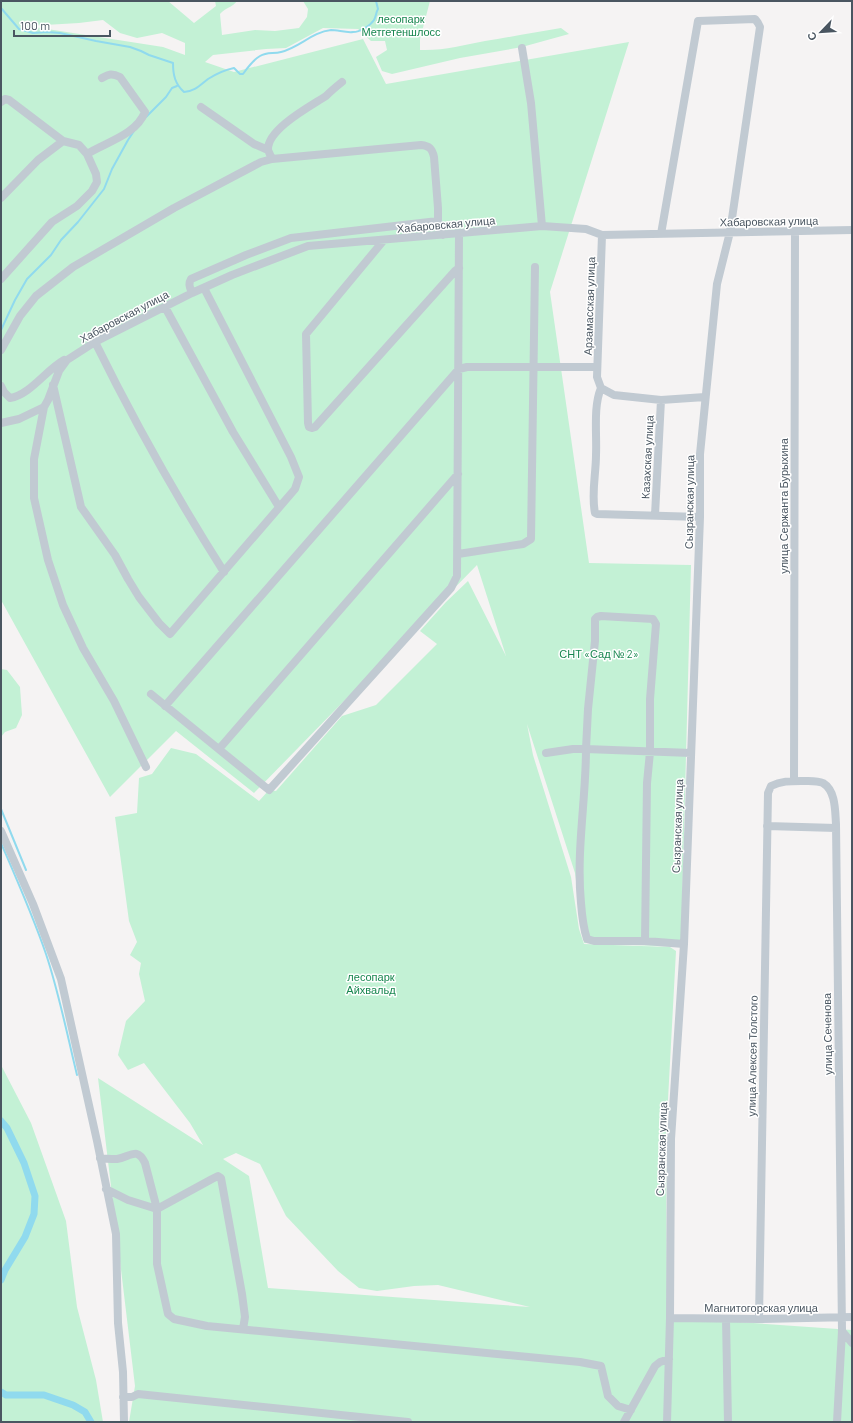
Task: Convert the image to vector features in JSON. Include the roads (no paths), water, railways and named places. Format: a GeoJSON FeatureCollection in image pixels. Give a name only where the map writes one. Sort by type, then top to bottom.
{"type":"FeatureCollection","features":[{"type":"Feature","properties":{"kind":"street","name":"Сызранская улица"},"geometry":{"type":"LineString","coordinates":[[661,234],[698,21],[755,19],[760,27],[730,232],[717,284],[700,454],[700,517],[684,944],[671,1140],[670,1318],[667,1422]]}},
{"type":"Feature","properties":{"kind":"street"},"geometry":{"type":"LineString","coordinates":[[522,48],[531,103],[542,226]]}},
{"type":"Feature","properties":{"kind":"street"},"geometry":{"type":"LineString","coordinates":[[87,154],[131,130],[145,112],[120,78],[114,74],[109,74],[102,78]]}},
{"type":"Feature","properties":{"kind":"street"},"geometry":{"type":"LineString","coordinates":[[272,159],[268,150],[271,141],[282,127],[298,113],[326,95],[342,82]]}},
{"type":"Feature","properties":{"kind":"street"},"geometry":{"type":"LineString","coordinates":[[1,102],[5,99],[9,100],[63,140],[79,145],[87,154],[96,174],[96,182],[92,191],[77,206],[52,222],[1,279]]}},
{"type":"Feature","properties":{"kind":"street"},"geometry":{"type":"LineString","coordinates":[[201,106],[254,144],[268,150]]}},
{"type":"Feature","properties":{"kind":"street"},"geometry":{"type":"LineString","coordinates":[[1,198],[38,160],[63,140]]}},
{"type":"Feature","properties":{"kind":"street"},"geometry":{"type":"LineString","coordinates":[[1,350],[20,316],[36,296],[73,267],[174,208],[261,162],[272,159],[421,145],[428,146],[432,149],[434,156],[438,221],[443,235]]}},
{"type":"Feature","properties":{"kind":"street"},"geometry":{"type":"LineString","coordinates":[[192,292],[189,287],[189,282],[191,279],[253,252],[291,238],[438,221]]}},
{"type":"Feature","properties":{"kind":"street","name":"Хабаровская улица"},"geometry":{"type":"LineString","coordinates":[[1,386],[10,398],[15,397],[25,391],[57,364],[67,360],[96,342],[165,308],[192,292],[308,246],[542,226],[586,229],[602,235],[852,230]]}},
{"type":"Feature","properties":{"kind":"street","name":"улица Сержанта Бурыхина"},"geometry":{"type":"LineString","coordinates":[[794,781],[795,232]]}},
{"type":"Feature","properties":{"kind":"street"},"geometry":{"type":"LineString","coordinates":[[150,694],[269,790],[451,588],[457,576],[458,554],[459,234]]}},
{"type":"Feature","properties":{"kind":"street","name":"Арзамасская улица"},"geometry":{"type":"LineString","coordinates":[[601,388],[597,377],[597,367],[602,235]]}},
{"type":"Feature","properties":{"kind":"street"},"geometry":{"type":"LineString","coordinates":[[384,240],[306,334],[309,427],[315,427],[459,268]]}},
{"type":"Feature","properties":{"kind":"street"},"geometry":{"type":"LineString","coordinates":[[458,554],[523,544],[531,539],[535,267]]}},
{"type":"Feature","properties":{"kind":"street"},"geometry":{"type":"LineString","coordinates":[[53,384],[81,507],[115,555],[128,579],[158,623],[170,634],[295,489],[299,477],[291,457],[204,288]]}},
{"type":"Feature","properties":{"kind":"street"},"geometry":{"type":"LineString","coordinates":[[165,308],[233,432],[279,508]]}},
{"type":"Feature","properties":{"kind":"street"},"geometry":{"type":"LineString","coordinates":[[96,342],[114,382],[157,460],[224,572]]}},
{"type":"Feature","properties":{"kind":"street"},"geometry":{"type":"LineString","coordinates":[[67,360],[59,371],[44,408],[34,459],[34,498],[48,560],[63,605],[83,648],[114,701],[146,767]]}},
{"type":"Feature","properties":{"kind":"street"},"geometry":{"type":"LineString","coordinates":[[165,706],[459,369],[467,367],[597,367]]}},
{"type":"Feature","properties":{"kind":"street"},"geometry":{"type":"LineString","coordinates":[[700,517],[595,513],[593,502],[596,425],[598,394],[601,388],[614,395],[661,400],[705,397]]}},
{"type":"Feature","properties":{"kind":"street","name":"Казахская улица"},"geometry":{"type":"LineString","coordinates":[[656,515],[661,400]]}},
{"type":"Feature","properties":{"kind":"street"},"geometry":{"type":"LineString","coordinates":[[1,423],[19,419],[44,408]]}},
{"type":"Feature","properties":{"kind":"street"},"geometry":{"type":"LineString","coordinates":[[219,750],[458,474]]}},
{"type":"Feature","properties":{"kind":"street"},"geometry":{"type":"LineString","coordinates":[[645,941],[647,783],[650,752],[650,699],[656,624],[655,620],[650,618],[601,616],[595,619],[595,641],[588,709],[586,774],[580,839],[579,887],[583,928],[587,939],[594,941],[645,941],[684,944]]}},
{"type":"Feature","properties":{"kind":"street"},"geometry":{"type":"LineString","coordinates":[[546,753],[573,749],[586,749],[691,753]]}},
{"type":"Feature","properties":{"kind":"street","name":"улица Алексея Толстого"},"geometry":{"type":"LineString","coordinates":[[759,1319],[768,793],[771,786],[781,781],[794,781]]}},
{"type":"Feature","properties":{"kind":"street","name":"улица Сеченова"},"geometry":{"type":"LineString","coordinates":[[794,781],[815,781],[823,783],[829,789],[834,804],[836,828],[842,1331],[837,1422]]}},
{"type":"Feature","properties":{"kind":"street"},"geometry":{"type":"LineString","coordinates":[[767,826],[836,828]]}},
{"type":"Feature","properties":{"kind":"street"},"geometry":{"type":"LineString","coordinates":[[1,831],[33,904],[61,979],[116,1234],[118,1323],[123,1372],[124,1422]]}},
{"type":"Feature","properties":{"kind":"street"},"geometry":{"type":"LineString","coordinates":[[100,1158],[116,1159],[132,1153],[138,1154],[145,1163],[157,1208],[157,1264],[168,1314],[174,1319],[208,1326],[580,1362],[601,1366],[608,1396],[618,1406],[631,1410]]}},
{"type":"Feature","properties":{"kind":"street"},"geometry":{"type":"LineString","coordinates":[[106,1189],[128,1200],[157,1208],[212,1178],[218,1176],[221,1178],[242,1294],[245,1317],[244,1329]]}},
{"type":"Feature","properties":{"kind":"street","name":"Магнитогорская улица"},"geometry":{"type":"LineString","coordinates":[[670,1318],[759,1319],[852,1317]]}},
{"type":"Feature","properties":{"kind":"street"},"geometry":{"type":"LineString","coordinates":[[726,1319],[728,1422]]}},
{"type":"Feature","properties":{"kind":"street"},"geometry":{"type":"LineString","coordinates":[[842,1331],[852,1343]]}},
{"type":"Feature","properties":{"kind":"street"},"geometry":{"type":"LineString","coordinates":[[624,1422],[655,1366],[660,1362],[669,1359]]}},
{"type":"Feature","properties":{"kind":"street"},"geometry":{"type":"LineString","coordinates":[[123,1397],[138,1394],[408,1422]]}},
{"type":"Feature","properties":{"kind":"waterway"},"geometry":{"type":"LineString","coordinates":[[1,8],[19,29],[33,33],[60,33],[130,47],[173,63],[175,79],[178,86],[184,92],[194,89],[220,72],[234,68],[240,74],[243,74],[260,56],[288,50],[324,31],[331,30],[356,32],[362,30],[375,19],[378,9],[376,1]]}},
{"type":"Feature","properties":{"kind":"waterway"},"geometry":{"type":"LineString","coordinates":[[146,117],[166,97],[172,88],[177,86]]}},
{"type":"Feature","properties":{"kind":"waterway"},"geometry":{"type":"LineString","coordinates":[[1,330],[27,279],[51,255],[61,240],[78,222],[104,189],[112,169],[134,131]]}},
{"type":"Feature","properties":{"kind":"waterway"},"geometry":{"type":"LineString","coordinates":[[1,809],[26,870]]}},
{"type":"Feature","properties":{"kind":"waterway"},"geometry":{"type":"LineString","coordinates":[[1,843],[30,912],[51,969],[77,1075]]}},
{"type":"Feature","properties":{"kind":"waterway"},"geometry":{"type":"LineString","coordinates":[[1,1121],[7,1128],[24,1163],[35,1196],[34,1214],[25,1237],[5,1270],[1,1280]]}},
{"type":"Feature","properties":{"kind":"waterway"},"geometry":{"type":"LineString","coordinates":[[1,1392],[6,1395],[44,1395],[73,1405],[85,1412],[91,1422]]}},
{"type":"Feature","properties":{"kind":"park label","name":"лесопарк Метгетеншлосс"},"geometry":{"type":"Point","coordinates":[401,24]}},
{"type":"Feature","properties":{"kind":"park label","name":"СНТ «Сад № 2»"},"geometry":{"type":"Point","coordinates":[599,653]}},
{"type":"Feature","properties":{"kind":"park label","name":"лесопарк Айхвальд"},"geometry":{"type":"Point","coordinates":[371,982]}}]}
